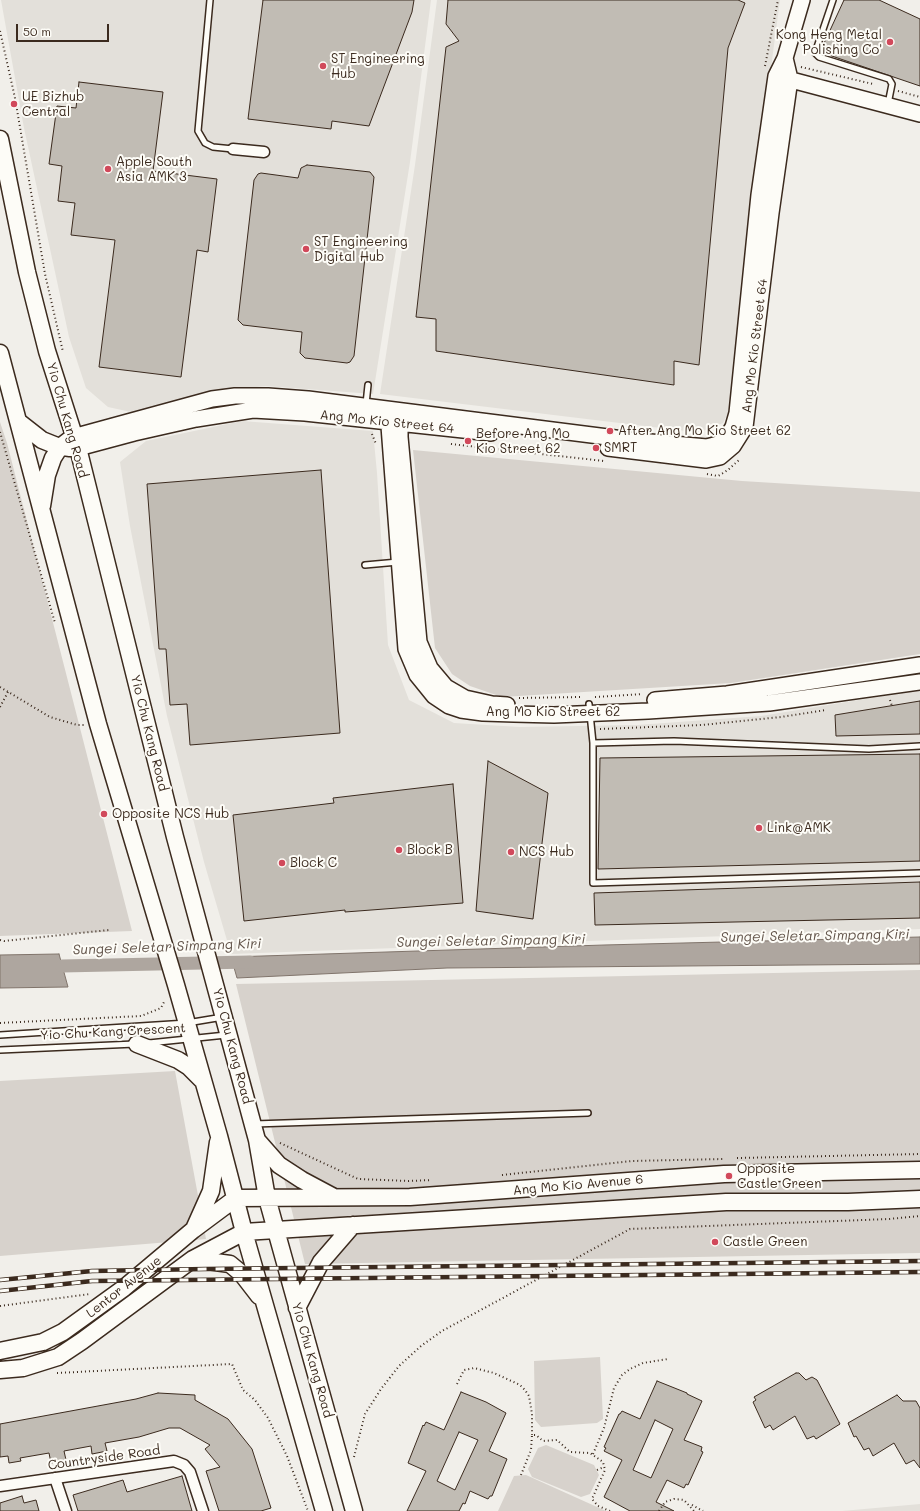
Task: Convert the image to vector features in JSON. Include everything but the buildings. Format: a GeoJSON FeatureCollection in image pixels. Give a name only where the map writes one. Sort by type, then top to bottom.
{"type":"FeatureCollection","features":[{"type":"Feature","properties":{"kind":"main road","name":"Yio Chu Kang Road"},"geometry":{"type":"LineString","coordinates":[[0,139],[27,272],[47,351],[76,443],[173,829],[228,1035],[259,1123],[257,1140],[267,1198],[354,1511]]}},
{"type":"Feature","properties":{"kind":"main road"},"geometry":{"type":"LineString","coordinates":[[0,353],[41,513],[98,724],[162,935],[219,1136],[244,1232],[324,1511]]}},
{"type":"Feature","properties":{"kind":"main road"},"geometry":{"type":"LineString","coordinates":[[18,422],[42,440],[60,447],[76,443]]}},
{"type":"Feature","properties":{"kind":"main road"},"geometry":{"type":"LineString","coordinates":[[41,513],[47,475],[53,458],[60,447]]}},
{"type":"Feature","properties":{"kind":"main road"},"geometry":{"type":"LineString","coordinates":[[137,1044],[178,1060],[189,1067],[203,1082]]}},
{"type":"Feature","properties":{"kind":"main road"},"geometry":{"type":"LineString","coordinates":[[193,1230],[211,1191],[219,1136]]}},
{"type":"Feature","properties":{"kind":"main road"},"geometry":{"type":"LineString","coordinates":[[257,1140],[279,1165],[333,1197]]}},
{"type":"Feature","properties":{"kind":"main road","name":"Ang Mo Kio Avenue 6"},"geometry":{"type":"LineString","coordinates":[[236,1198],[425,1196],[724,1174],[920,1170]]}},
{"type":"Feature","properties":{"kind":"main road","name":"Lentor Avenue"},"geometry":{"type":"LineString","coordinates":[[0,1351],[43,1342],[63,1332],[124,1288],[193,1230],[236,1198]]}},
{"type":"Feature","properties":{"kind":"main road","name":"Ang Mo Kio Avenue 6"},"geometry":{"type":"LineString","coordinates":[[244,1232],[726,1202],[848,1202],[920,1199]]}},
{"type":"Feature","properties":{"kind":"main road"},"geometry":{"type":"LineString","coordinates":[[297,1308],[321,1262],[353,1225]]}},
{"type":"Feature","properties":{"kind":"main road","name":"Lentor Avenue"},"geometry":{"type":"LineString","coordinates":[[0,1370],[23,1368],[58,1356],[82,1341],[193,1259],[244,1232]]}},
{"type":"Feature","properties":{"kind":"main road"},"geometry":{"type":"LineString","coordinates":[[193,1259],[230,1264],[242,1274],[264,1302]]}},
{"type":"Feature","properties":{"kind":"street","name":"Ang Mo Kio Street 64"},"geometry":{"type":"LineString","coordinates":[[253,403],[706,460],[720,457],[733,446],[745,427],[786,75],[793,59],[802,0]]}},
{"type":"Feature","properties":{"kind":"street"},"geometry":{"type":"LineString","coordinates":[[786,75],[920,114]]}},
{"type":"Feature","properties":{"kind":"street"},"geometry":{"type":"LineString","coordinates":[[233,149],[264,152]]}},
{"type":"Feature","properties":{"kind":"street","name":"Ang Mo Kio Street 64"},"geometry":{"type":"LineString","coordinates":[[76,443],[134,433],[194,412],[253,403],[308,399],[366,407],[393,421]]}},
{"type":"Feature","properties":{"kind":"street","name":"Ang Mo Kio Street 62"},"geometry":{"type":"LineString","coordinates":[[393,421],[405,561],[406,649],[417,675],[434,696],[449,706],[461,710],[484,707],[534,706],[589,709],[769,703],[920,682]]}},
{"type":"Feature","properties":{"kind":"street","name":"Ang Mo Kio Street 62"},"geometry":{"type":"LineString","coordinates":[[484,707],[553,713],[727,694],[920,665]]}},
{"type":"Feature","properties":{"kind":"street","name":"Countryside Road"},"geometry":{"type":"LineString","coordinates":[[0,1486],[174,1461],[184,1465],[190,1472],[203,1511]]}},
{"type":"Feature","properties":{"kind":"street"},"geometry":{"type":"LineString","coordinates":[[55,1478],[66,1511]]}},
{"type":"Feature","properties":{"kind":"lane"},"geometry":{"type":"LineString","coordinates":[[210,0],[198,131],[205,143],[212,146],[233,149]]}},
{"type":"Feature","properties":{"kind":"lane"},"geometry":{"type":"LineString","coordinates":[[833,0],[816,48],[817,56],[886,77],[891,81],[891,89],[887,105]]}},
{"type":"Feature","properties":{"kind":"lane"},"geometry":{"type":"LineString","coordinates":[[366,407],[368,385]]}},
{"type":"Feature","properties":{"kind":"lane"},"geometry":{"type":"LineString","coordinates":[[365,565],[405,561]]}},
{"type":"Feature","properties":{"kind":"lane"},"geometry":{"type":"LineString","coordinates":[[589,709],[593,743],[592,883],[920,873]]}},
{"type":"Feature","properties":{"kind":"lane"},"geometry":{"type":"LineString","coordinates":[[593,743],[674,740],[869,749],[920,746]]}},
{"type":"Feature","properties":{"kind":"lane"},"geometry":{"type":"LineString","coordinates":[[592,795],[599,795]]}},
{"type":"Feature","properties":{"kind":"lane","name":"Yio Chu Kang Crescent"},"geometry":{"type":"LineString","coordinates":[[0,1034],[187,1023],[224,1017]]}},
{"type":"Feature","properties":{"kind":"lane","name":"Yio Chu Kang Crescent"},"geometry":{"type":"LineString","coordinates":[[0,1050],[137,1044],[228,1035]]}},
{"type":"Feature","properties":{"kind":"lane"},"geometry":{"type":"LineString","coordinates":[[259,1123],[313,1123],[588,1113]]}},
{"type":"Feature","properties":{"kind":"path"},"geometry":{"type":"LineString","coordinates":[[778,0],[786,75]]}},
{"type":"Feature","properties":{"kind":"path"},"geometry":{"type":"LineString","coordinates":[[0,31],[15,98],[45,274]]}},
{"type":"Feature","properties":{"kind":"path"},"geometry":{"type":"LineString","coordinates":[[786,75],[793,59]]}},
{"type":"Feature","properties":{"kind":"path"},"geometry":{"type":"LineString","coordinates":[[786,75],[891,89],[920,97]]}},
{"type":"Feature","properties":{"kind":"path"},"geometry":{"type":"LineString","coordinates":[[365,432],[372,434],[393,421]]}},
{"type":"Feature","properties":{"kind":"path"},"geometry":{"type":"LineString","coordinates":[[372,434],[376,446]]}},
{"type":"Feature","properties":{"kind":"path"},"geometry":{"type":"LineString","coordinates":[[448,443],[606,462]]}},
{"type":"Feature","properties":{"kind":"path"},"geometry":{"type":"LineString","coordinates":[[706,474],[718,476],[728,470],[741,457]]}},
{"type":"Feature","properties":{"kind":"path"},"geometry":{"type":"LineString","coordinates":[[0,687],[50,717],[77,725],[98,724]]}},
{"type":"Feature","properties":{"kind":"path"},"geometry":{"type":"LineString","coordinates":[[0,707],[8,692]]}},
{"type":"Feature","properties":{"kind":"path"},"geometry":{"type":"LineString","coordinates":[[518,698],[613,697],[643,694]]}},
{"type":"Feature","properties":{"kind":"path"},"geometry":{"type":"LineString","coordinates":[[883,701],[898,698]]}},
{"type":"Feature","properties":{"kind":"path"},"geometry":{"type":"LineString","coordinates":[[890,700],[892,706]]}},
{"type":"Feature","properties":{"kind":"path"},"geometry":{"type":"LineString","coordinates":[[591,729],[702,725],[781,718],[828,710]]}},
{"type":"Feature","properties":{"kind":"path"},"geometry":{"type":"LineString","coordinates":[[0,940],[4,941],[109,930]]}},
{"type":"Feature","properties":{"kind":"path"},"geometry":{"type":"LineString","coordinates":[[0,1023],[141,1016],[161,1008],[165,999]]}},
{"type":"Feature","properties":{"kind":"path"},"geometry":{"type":"LineString","coordinates":[[259,1123],[274,1141],[358,1179],[409,1181],[438,1180]]}},
{"type":"Feature","properties":{"kind":"path"},"geometry":{"type":"LineString","coordinates":[[735,1158],[920,1154]]}},
{"type":"Feature","properties":{"kind":"path"},"geometry":{"type":"LineString","coordinates":[[496,1176],[632,1161],[727,1158]]}},
{"type":"Feature","properties":{"kind":"path"},"geometry":{"type":"LineString","coordinates":[[353,1460],[365,1414],[386,1383],[400,1366],[421,1346],[442,1331],[630,1229],[889,1219],[920,1216]]}},
{"type":"Feature","properties":{"kind":"path"},"geometry":{"type":"LineString","coordinates":[[0,1306],[92,1294]]}},
{"type":"Feature","properties":{"kind":"path"},"geometry":{"type":"LineString","coordinates":[[593,1454],[604,1428],[614,1388],[622,1376],[630,1369],[643,1363],[668,1359]]}},
{"type":"Feature","properties":{"kind":"path"},"geometry":{"type":"LineString","coordinates":[[52,1373],[232,1364],[243,1390],[255,1400],[268,1418],[287,1456],[308,1511]]}},
{"type":"Feature","properties":{"kind":"path"},"geometry":{"type":"LineString","coordinates":[[457,1384],[464,1370],[474,1368],[494,1373],[520,1385],[526,1390],[529,1396],[532,1435],[531,1450],[522,1475]]}},
{"type":"Feature","properties":{"kind":"path"},"geometry":{"type":"LineString","coordinates":[[532,1435],[536,1435],[543,1441],[557,1440],[567,1450],[572,1452],[593,1454],[600,1459],[604,1467],[592,1499],[598,1506],[610,1511]]}},
{"type":"Feature","properties":{"kind":"path"},"geometry":{"type":"LineString","coordinates":[[597,1470],[604,1467]]}},
{"type":"Feature","properties":{"kind":"path"},"geometry":{"type":"LineString","coordinates":[[659,1511],[662,1505],[670,1499],[681,1499],[703,1511]]}},
{"type":"Feature","properties":{"kind":"path"},"geometry":{"type":"LineString","coordinates":[[688,1502],[694,1511]]}},
{"type":"Feature","properties":{"kind":"shaded area"},"geometry":{"type":"Polygon","coordinates":[[[1,0],[431,0],[410,162],[373,394],[266,386],[219,391],[131,412],[108,407],[86,388],[69,337],[24,128],[1,0]]]}},
{"type":"Feature","properties":{"kind":"shaded area"},"geometry":{"type":"Polygon","coordinates":[[[437,0],[780,0],[752,210],[729,411],[723,423],[703,431],[694,432],[380,394],[415,165],[437,0]]]}},
{"type":"Feature","properties":{"kind":"shaded area"},"geometry":{"type":"Polygon","coordinates":[[[242,421],[373,431],[388,645],[409,700],[454,723],[520,727],[637,725],[761,716],[920,690],[920,929],[231,954],[204,862],[167,716],[130,526],[120,462],[146,441],[242,421]]]}},
{"type":"Feature","properties":{"kind":"shaded area"},"geometry":{"type":"Polygon","coordinates":[[[0,422],[7,443],[132,931],[0,936],[0,422]]]}},
{"type":"Feature","properties":{"kind":"shaded area"},"geometry":{"type":"Polygon","coordinates":[[[413,450],[742,481],[920,492],[920,654],[731,683],[502,697],[470,686],[452,674],[435,648],[413,450]]]}},
{"type":"Feature","properties":{"kind":"shaded area"},"geometry":{"type":"Polygon","coordinates":[[[920,937],[920,964],[447,968],[237,978],[231,957],[604,945],[920,937]]]}},
{"type":"Feature","properties":{"kind":"shaded area","name":"Sungei Seletar Simpang Kiri"},"geometry":{"type":"Polygon","coordinates":[[[59,954],[68,987],[0,988],[0,955],[59,954]]]}},
{"type":"Feature","properties":{"kind":"shaded area"},"geometry":{"type":"Polygon","coordinates":[[[920,970],[920,1253],[305,1264],[236,984],[920,970]]]}},
{"type":"Feature","properties":{"kind":"shaded area"},"geometry":{"type":"Polygon","coordinates":[[[175,1071],[206,1239],[0,1256],[0,1081],[175,1071]]]}},
{"type":"Feature","properties":{"kind":"shaded area"},"geometry":{"type":"Polygon","coordinates":[[[600,1357],[603,1419],[597,1423],[541,1427],[535,1420],[534,1361],[600,1357]]]}},
{"type":"Feature","properties":{"kind":"shaded area"},"geometry":{"type":"Polygon","coordinates":[[[546,1445],[594,1465],[599,1475],[590,1494],[581,1497],[532,1477],[528,1469],[538,1448],[546,1445]]]}},
{"type":"Feature","properties":{"kind":"shaded area"},"geometry":{"type":"Polygon","coordinates":[[[526,1475],[606,1511],[498,1511],[514,1476],[526,1475]]]}},
{"type":"Feature","properties":{"kind":"shaded area"},"geometry":{"type":"Polygon","coordinates":[[[920,1504],[920,1511],[842,1511],[920,1504]]]}},
{"type":"Feature","properties":{"kind":"waterway","name":"Sungei Seletar Simpang Kiri"},"geometry":{"type":"LineString","coordinates":[[62,966],[250,962]]}},
{"type":"Feature","properties":{"kind":"railway"},"geometry":{"type":"LineString","coordinates":[[0,1280],[92,1271],[920,1261]]}},
{"type":"Feature","properties":{"kind":"railway"},"geometry":{"type":"LineString","coordinates":[[0,1291],[92,1281],[920,1272]]}},
{"type":"Feature","properties":{"kind":"place","name":"Kong Heng Metal Polishing Co'"},"geometry":{"type":"Point","coordinates":[890,42]}},
{"type":"Feature","properties":{"kind":"place","name":"ST Engineering Hub"},"geometry":{"type":"Point","coordinates":[323,66]}},
{"type":"Feature","properties":{"kind":"place","name":"UE Bizhub Central"},"geometry":{"type":"Point","coordinates":[14,104]}},
{"type":"Feature","properties":{"kind":"place","name":"Apple South Asia AMK 3"},"geometry":{"type":"Point","coordinates":[108,169]}},
{"type":"Feature","properties":{"kind":"place","name":"ST Engineering Digital Hub"},"geometry":{"type":"Point","coordinates":[306,249]}},
{"type":"Feature","properties":{"kind":"place","name":"After Ang Mo Kio Street 62"},"geometry":{"type":"Point","coordinates":[610,431]}},
{"type":"Feature","properties":{"kind":"place","name":"Before Ang Mo Kio Street 62"},"geometry":{"type":"Point","coordinates":[468,441]}},
{"type":"Feature","properties":{"kind":"place","name":"SMRT"},"geometry":{"type":"Point","coordinates":[596,448]}},
{"type":"Feature","properties":{"kind":"place","name":"Opposite NCS Hub"},"geometry":{"type":"Point","coordinates":[104,814]}},
{"type":"Feature","properties":{"kind":"place","name":"Link@AMK"},"geometry":{"type":"Point","coordinates":[759,828]}},
{"type":"Feature","properties":{"kind":"place","name":"Block B"},"geometry":{"type":"Point","coordinates":[399,850]}},
{"type":"Feature","properties":{"kind":"place","name":"NCS Hub"},"geometry":{"type":"Point","coordinates":[511,852]}},
{"type":"Feature","properties":{"kind":"place","name":"Block C"},"geometry":{"type":"Point","coordinates":[282,863]}},
{"type":"Feature","properties":{"kind":"place","name":"Opposite Castle Green"},"geometry":{"type":"Point","coordinates":[729,1176]}},
{"type":"Feature","properties":{"kind":"place","name":"Castle Green"},"geometry":{"type":"Point","coordinates":[715,1242]}}]}
